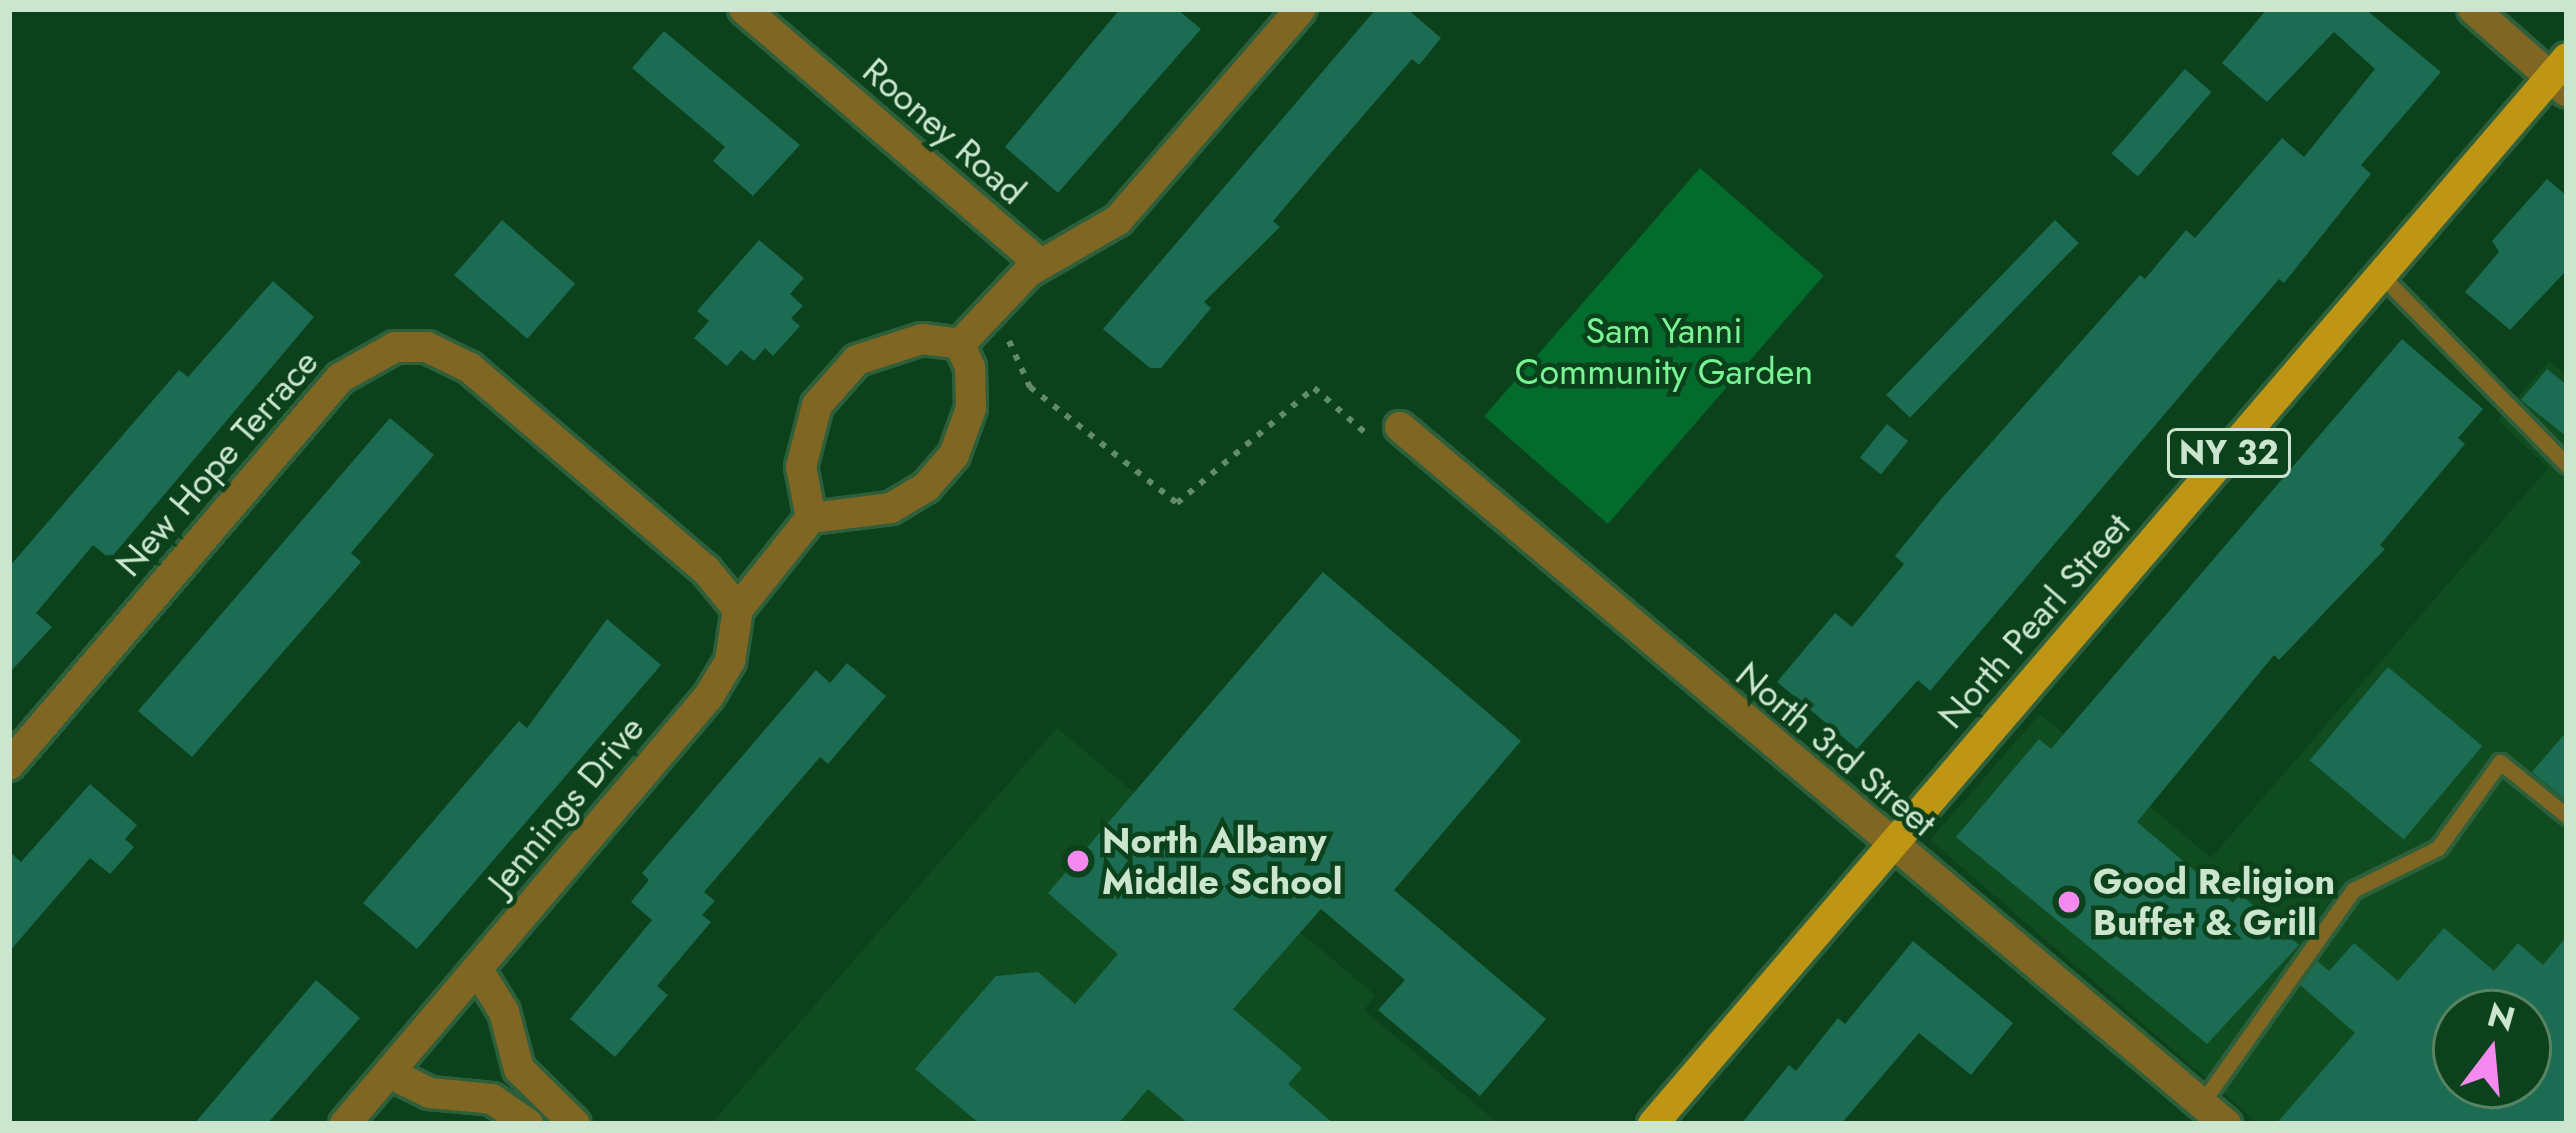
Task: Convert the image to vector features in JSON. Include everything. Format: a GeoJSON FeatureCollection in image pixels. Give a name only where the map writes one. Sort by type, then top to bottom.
{"type":"FeatureCollection","features":[{"type":"Feature","properties":{"kind":"main road","name":"North Pearl Street"},"geometry":{"type":"LineString","coordinates":[[1653,1124],[2381,275],[2561,76]]}},
{"type":"Feature","properties":{"kind":"street","name":"Rooney Road"},"geometry":{"type":"LineString","coordinates":[[744,9],[1040,264]]}},
{"type":"Feature","properties":{"kind":"street"},"geometry":{"type":"LineString","coordinates":[[960,344],[970,367],[971,408],[943,471],[891,508],[811,518],[802,448],[830,387],[888,345],[960,344],[1040,264],[1118,220],[1301,9]]}},
{"type":"Feature","properties":{"kind":"street"},"geometry":{"type":"LineString","coordinates":[[2474,9],[2561,76]]}},
{"type":"Feature","properties":{"kind":"street","name":"New Hope Terrace"},"geometry":{"type":"LineString","coordinates":[[9,764],[340,378],[395,346],[427,347],[470,368],[706,570],[738,609]]}},
{"type":"Feature","properties":{"kind":"street","name":"North 3rd Street"},"geometry":{"type":"LineString","coordinates":[[1400,427],[1892,848],[2219,1119]]}},
{"type":"Feature","properties":{"kind":"street","name":"Jennings Drive"},"geometry":{"type":"LineString","coordinates":[[345,1124],[721,680],[738,609],[811,518]]}},
{"type":"Feature","properties":{"kind":"street"},"geometry":{"type":"LineString","coordinates":[[478,970],[504,1012],[519,1069],[575,1124]]}},
{"type":"Feature","properties":{"kind":"street"},"geometry":{"type":"LineString","coordinates":[[389,1072],[430,1093],[492,1099],[528,1124]]}},
{"type":"Feature","properties":{"kind":"lane"},"geometry":{"type":"LineString","coordinates":[[2381,275],[2567,465]]}},
{"type":"Feature","properties":{"kind":"lane"},"geometry":{"type":"LineString","coordinates":[[2219,1119],[2353,890],[2438,848],[2500,762],[2567,816]]}},
{"type":"Feature","properties":{"kind":"path"},"geometry":{"type":"LineString","coordinates":[[988,314],[1030,387],[1177,503],[1313,388],[1369,436]]}},
{"type":"Feature","properties":{"kind":"shaded area"},"geometry":{"type":"Polygon","coordinates":[[[2549,361],[2567,376],[2567,1124],[2259,1124],[1930,840],[2040,714],[2211,858],[2548,468],[2498,420],[2549,361]]]}},
{"type":"Feature","properties":{"kind":"shaded area","name":"North Albany Middle School"},"geometry":{"type":"Polygon","coordinates":[[[1057,728],[1375,995],[1364,1010],[1499,1124],[711,1124],[1057,728]]]}},
{"type":"Feature","properties":{"kind":"green space","name":"Sam Yanni Community Garden"},"geometry":{"type":"Polygon","coordinates":[[[1700,168],[1824,276],[1608,524],[1484,416],[1700,168]]]}},
{"type":"Feature","properties":{"kind":"building"},"geometry":{"type":"Polygon","coordinates":[[[1120,9],[1177,9],[1201,29],[1058,193],[1005,147],[1120,9]]]}},
{"type":"Feature","properties":{"kind":"building"},"geometry":{"type":"Polygon","coordinates":[[[1376,9],[1407,9],[1441,38],[1419,65],[1412,59],[1273,221],[1280,227],[1204,302],[1211,308],[1161,368],[1150,368],[1103,329],[1376,9]]]}},
{"type":"Feature","properties":{"kind":"building"},"geometry":{"type":"Polygon","coordinates":[[[2267,9],[2365,9],[2441,72],[2361,165],[2371,174],[2284,283],[2279,279],[1930,691],[1918,680],[1857,749],[1777,682],[1835,613],[1852,627],[1904,564],[1895,556],[1942,498],[2140,275],[2145,279],[2186,230],[2195,238],[2282,138],[2304,157],[2375,69],[2334,32],[2267,102],[2222,63],[2267,9]]]}},
{"type":"Feature","properties":{"kind":"building"},"geometry":{"type":"Polygon","coordinates":[[[664,31],[800,145],[753,196],[713,161],[725,147],[632,68],[664,31]]]}},
{"type":"Feature","properties":{"kind":"building"},"geometry":{"type":"Polygon","coordinates":[[[2185,69],[2211,92],[2138,176],[2112,154],[2185,69]]]}},
{"type":"Feature","properties":{"kind":"building"},"geometry":{"type":"Polygon","coordinates":[[[2547,179],[2567,196],[2567,270],[2510,330],[2465,292],[2499,252],[2492,241],[2547,179]]]}},
{"type":"Feature","properties":{"kind":"building"},"geometry":{"type":"Polygon","coordinates":[[[502,220],[575,284],[527,339],[454,275],[502,220]]]}},
{"type":"Feature","properties":{"kind":"building"},"geometry":{"type":"Polygon","coordinates":[[[2055,220],[2079,243],[1910,418],[1886,395],[2055,220]]]}},
{"type":"Feature","properties":{"kind":"building"},"geometry":{"type":"Polygon","coordinates":[[[759,240],[804,278],[790,294],[803,306],[791,318],[800,326],[773,356],[765,348],[754,361],[741,350],[727,366],[694,338],[709,321],[697,311],[759,240]]]}},
{"type":"Feature","properties":{"kind":"building"},"geometry":{"type":"Polygon","coordinates":[[[273,281],[314,317],[110,559],[93,545],[36,613],[52,627],[9,673],[9,567],[179,370],[188,377],[273,281]]]}},
{"type":"Feature","properties":{"kind":"building"},"geometry":{"type":"Polygon","coordinates":[[[2402,339],[2483,409],[2458,438],[2465,444],[2380,545],[2385,549],[2279,660],[2274,655],[2137,822],[2233,903],[2240,894],[2299,945],[2207,1044],[1956,837],[2039,739],[2051,749],[2402,339]]]}},
{"type":"Feature","properties":{"kind":"building"},"geometry":{"type":"Polygon","coordinates":[[[2547,369],[2567,385],[2567,437],[2521,400],[2547,369]]]}},
{"type":"Feature","properties":{"kind":"building"},"geometry":{"type":"Polygon","coordinates":[[[390,418],[434,455],[351,553],[361,562],[192,757],[138,711],[390,418]]]}},
{"type":"Feature","properties":{"kind":"building"},"geometry":{"type":"Polygon","coordinates":[[[1887,424],[1908,441],[1881,474],[1860,457],[1887,424]]]}},
{"type":"Feature","properties":{"kind":"building"},"geometry":{"type":"Polygon","coordinates":[[[1323,572],[1521,741],[1394,890],[1546,1019],[1480,1096],[1378,1010],[1405,980],[1321,909],[1233,1009],[1302,1068],[1288,1084],[1334,1124],[1189,1124],[1148,1089],[1118,1124],[980,1124],[915,1069],[996,976],[1038,972],[1075,1004],[1118,954],[1048,893],[1323,572]]]}},
{"type":"Feature","properties":{"kind":"building"},"geometry":{"type":"Polygon","coordinates":[[[607,619],[661,665],[417,949],[363,903],[519,721],[527,728],[607,619]]]}},
{"type":"Feature","properties":{"kind":"building"},"geometry":{"type":"Polygon","coordinates":[[[847,663],[886,696],[828,764],[820,757],[704,892],[715,901],[702,915],[711,922],[657,986],[668,995],[615,1057],[570,1019],[652,920],[631,902],[649,880],[642,873],[816,670],[830,683],[847,663]]]}},
{"type":"Feature","properties":{"kind":"building"},"geometry":{"type":"Polygon","coordinates":[[[2388,667],[2482,746],[2404,840],[2310,760],[2388,667]]]}},
{"type":"Feature","properties":{"kind":"building"},"geometry":{"type":"Polygon","coordinates":[[[2567,731],[2567,801],[2532,772],[2567,731]]]}},
{"type":"Feature","properties":{"kind":"building"},"geometry":{"type":"Polygon","coordinates":[[[90,784],[137,825],[125,839],[134,847],[110,874],[90,858],[9,952],[9,851],[21,862],[90,784]]]}},
{"type":"Feature","properties":{"kind":"building"},"geometry":{"type":"Polygon","coordinates":[[[2444,928],[2494,971],[2518,943],[2543,965],[2567,936],[2567,1124],[2276,1124],[2355,1033],[2300,985],[2317,961],[2329,971],[2354,943],[2398,981],[2444,928]]]}},
{"type":"Feature","properties":{"kind":"building"},"geometry":{"type":"Polygon","coordinates":[[[1913,941],[2013,1023],[1971,1075],[1919,1033],[1841,1124],[1741,1124],[1789,1065],[1796,1071],[1838,1018],[1845,1024],[1913,941]]]}},
{"type":"Feature","properties":{"kind":"building"},"geometry":{"type":"Polygon","coordinates":[[[316,980],[360,1018],[267,1124],[194,1124],[316,980]]]}},
{"type":"Feature","properties":{"kind":"place","name":"North Albany Middle School"},"geometry":{"type":"Point","coordinates":[1078,861]}},
{"type":"Feature","properties":{"kind":"place","name":"Good Religion Buffet & Grill"},"geometry":{"type":"Point","coordinates":[2069,902]}}]}
